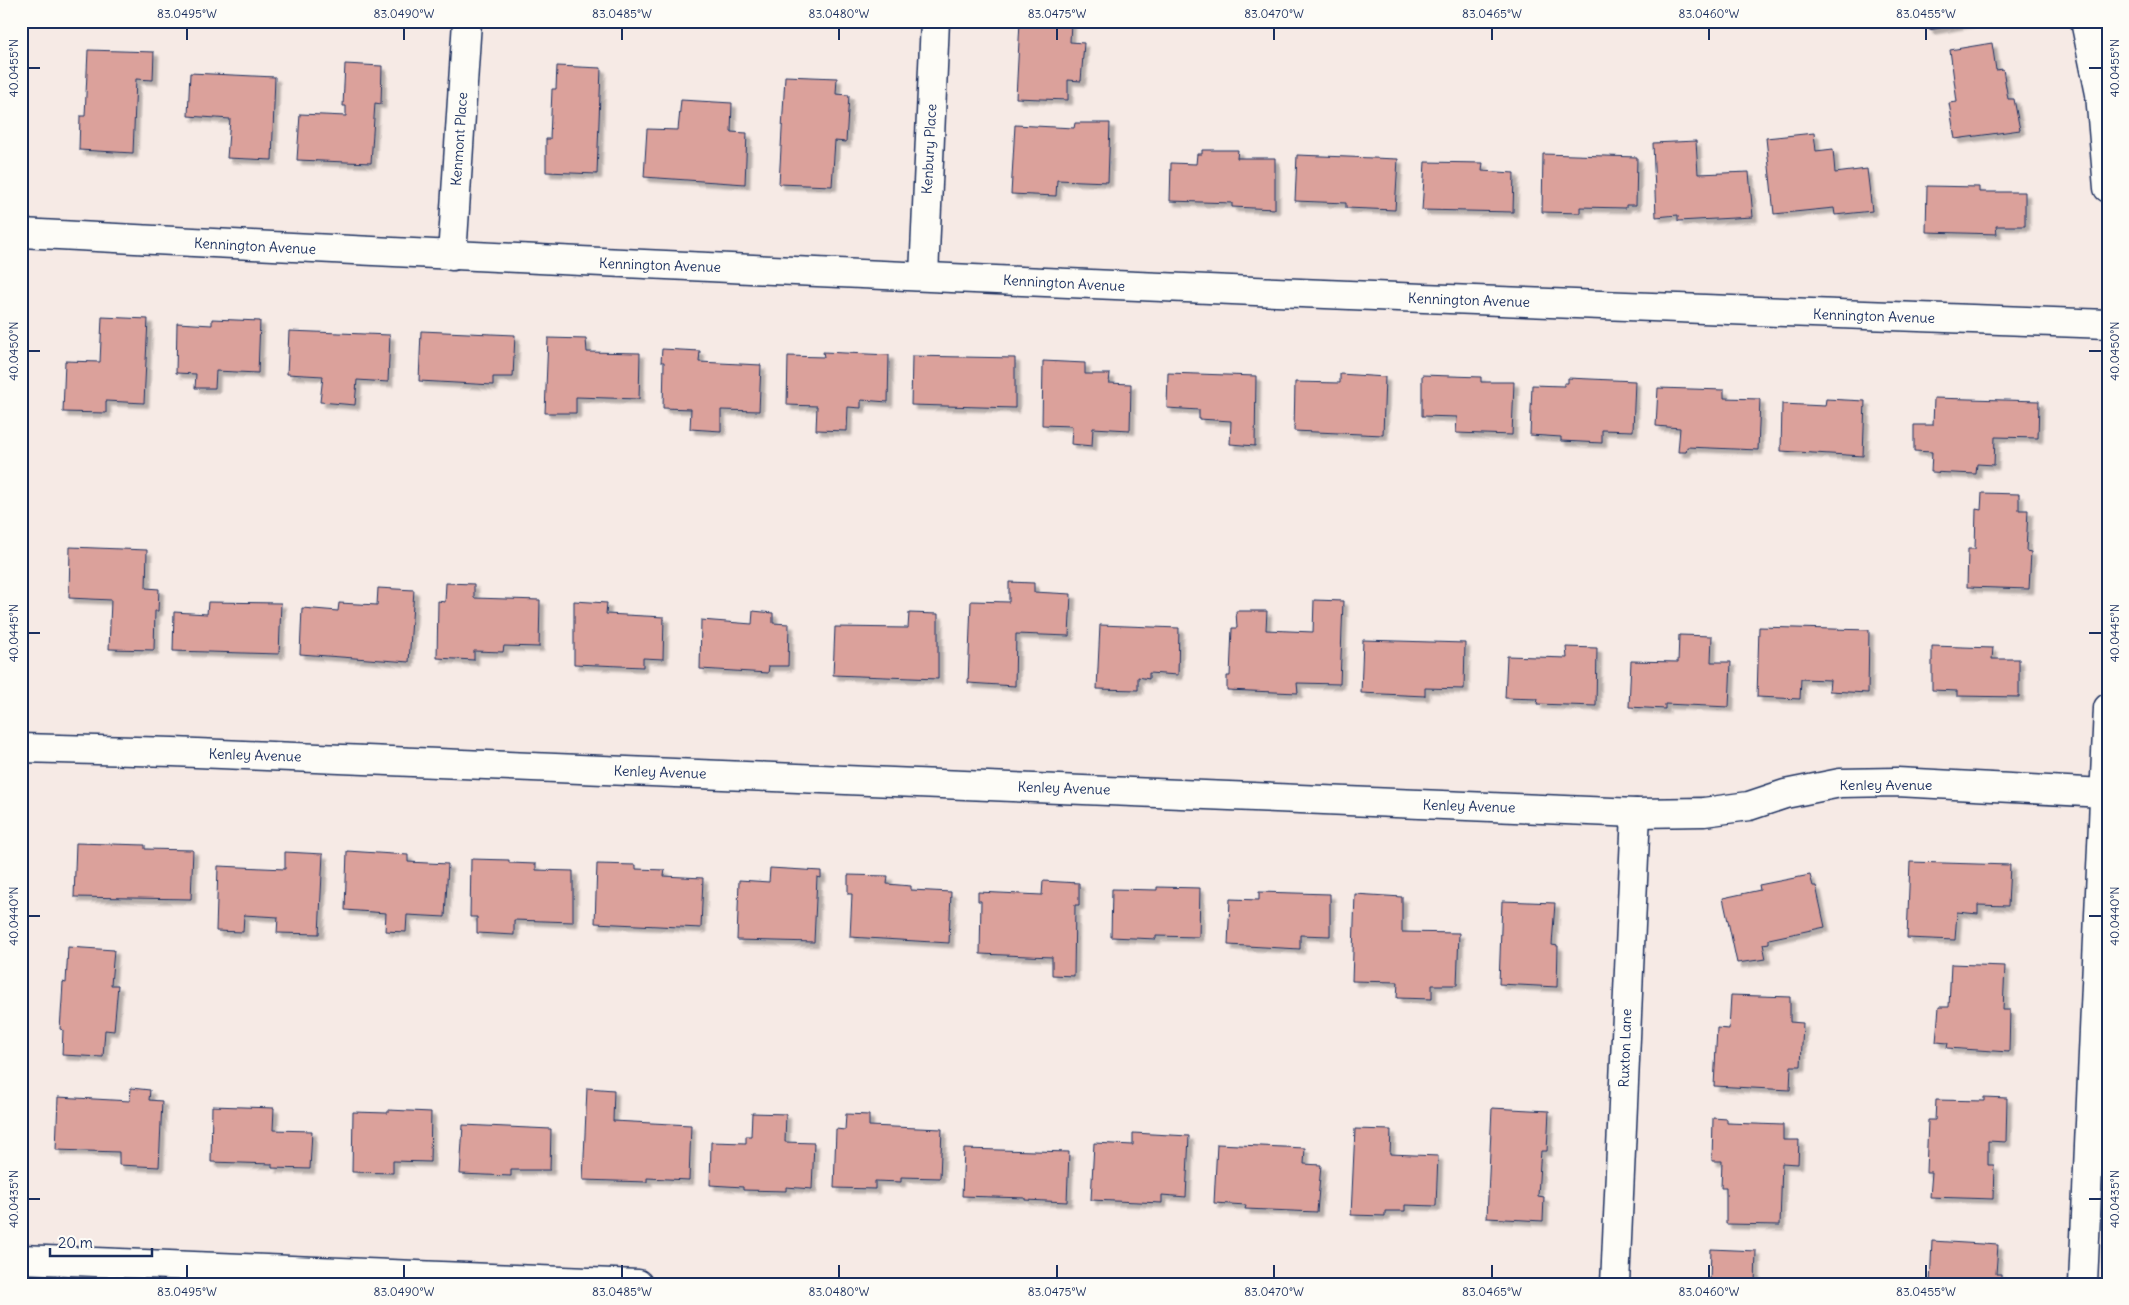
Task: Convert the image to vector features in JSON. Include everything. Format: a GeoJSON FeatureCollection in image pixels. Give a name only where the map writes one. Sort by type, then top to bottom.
{"type":"FeatureCollection","features":[{"type":"Feature","properties":{"kind":"street","name":"Kenmont Place"},"geometry":{"type":"LineString","coordinates":[[452,256],[466,21]]}},
{"type":"Feature","properties":{"kind":"street","name":"Kenbury Place"},"geometry":{"type":"LineString","coordinates":[[924,276],[925,216],[936,21]]}},
{"type":"Feature","properties":{"kind":"street"},"geometry":{"type":"LineString","coordinates":[[2085,21],[2100,94],[2108,188]]}},
{"type":"Feature","properties":{"kind":"street","name":"Kennington Avenue"},"geometry":{"type":"LineString","coordinates":[[21,233],[452,256],[1456,300],[2108,324]]}},
{"type":"Feature","properties":{"kind":"street"},"geometry":{"type":"LineString","coordinates":[[2083,1284],[2108,708]]}},
{"type":"Feature","properties":{"kind":"street","name":"Kenley Avenue"},"geometry":{"type":"LineString","coordinates":[[21,748],[183,752],[1636,813],[1713,811],[1749,806],[1785,794],[1840,784],[1897,782],[2104,793]]}},
{"type":"Feature","properties":{"kind":"street","name":"Ruxton Lane"},"geometry":{"type":"LineString","coordinates":[[1615,1284],[1636,813]]}},
{"type":"Feature","properties":{"kind":"street"},"geometry":{"type":"LineString","coordinates":[[21,1259],[638,1284]]}},
{"type":"Feature","properties":{"kind":"building"},"geometry":{"type":"Polygon","coordinates":[[[1020,21],[1071,21],[1070,42],[1084,43],[1081,81],[1068,80],[1068,100],[1016,98],[1020,21]]]}},
{"type":"Feature","properties":{"kind":"building"},"geometry":{"type":"Polygon","coordinates":[[[1927,21],[1976,21],[1929,30],[1927,21]]]}},
{"type":"Feature","properties":{"kind":"building"},"geometry":{"type":"Polygon","coordinates":[[[1992,43],[1996,70],[2003,69],[2008,99],[2014,99],[2020,130],[1955,139],[1949,103],[1957,102],[1950,50],[1992,43]]]}},
{"type":"Feature","properties":{"kind":"building"},"geometry":{"type":"Polygon","coordinates":[[[88,50],[154,52],[153,80],[136,79],[133,153],[79,150],[80,116],[85,116],[88,50]]]}},
{"type":"Feature","properties":{"kind":"building"},"geometry":{"type":"Polygon","coordinates":[[[345,64],[382,66],[381,104],[375,103],[371,163],[297,160],[300,114],[346,116],[346,106],[343,106],[345,64]]]}},
{"type":"Feature","properties":{"kind":"building"},"geometry":{"type":"Polygon","coordinates":[[[557,66],[601,68],[597,174],[546,172],[546,139],[550,139],[552,89],[556,89],[557,66]]]}},
{"type":"Feature","properties":{"kind":"building"},"geometry":{"type":"Polygon","coordinates":[[[190,73],[275,77],[272,160],[227,158],[230,119],[188,116],[190,73]]]}},
{"type":"Feature","properties":{"kind":"building"},"geometry":{"type":"Polygon","coordinates":[[[785,76],[837,78],[836,94],[849,95],[846,142],[835,141],[832,186],[779,184],[785,76]]]}},
{"type":"Feature","properties":{"kind":"building"},"geometry":{"type":"Polygon","coordinates":[[[681,100],[732,103],[731,132],[747,133],[745,184],[644,177],[647,129],[678,130],[681,100]]]}},
{"type":"Feature","properties":{"kind":"building"},"geometry":{"type":"Polygon","coordinates":[[[1075,123],[1110,123],[1108,182],[1057,180],[1056,196],[1011,194],[1015,125],[1074,128],[1075,123]]]}},
{"type":"Feature","properties":{"kind":"building"},"geometry":{"type":"Polygon","coordinates":[[[1814,133],[1816,151],[1833,149],[1835,173],[1867,169],[1872,211],[1835,215],[1834,208],[1774,214],[1766,138],[1814,133]]]}},
{"type":"Feature","properties":{"kind":"building"},"geometry":{"type":"Polygon","coordinates":[[[1696,141],[1698,174],[1749,172],[1753,217],[1678,221],[1678,215],[1656,217],[1653,143],[1696,141]]]}},
{"type":"Feature","properties":{"kind":"building"},"geometry":{"type":"Polygon","coordinates":[[[1202,150],[1238,150],[1237,158],[1275,158],[1275,209],[1232,207],[1232,203],[1170,201],[1171,163],[1196,164],[1197,154],[1202,154],[1202,150]]]}},
{"type":"Feature","properties":{"kind":"building"},"geometry":{"type":"Polygon","coordinates":[[[1543,154],[1637,157],[1636,205],[1626,205],[1626,208],[1580,207],[1580,213],[1542,212],[1543,154]]]}},
{"type":"Feature","properties":{"kind":"building"},"geometry":{"type":"Polygon","coordinates":[[[1297,155],[1398,159],[1395,210],[1346,208],[1346,203],[1295,201],[1297,155]]]}},
{"type":"Feature","properties":{"kind":"building"},"geometry":{"type":"Polygon","coordinates":[[[1425,162],[1483,163],[1482,171],[1514,173],[1513,212],[1422,210],[1425,162]]]}},
{"type":"Feature","properties":{"kind":"building"},"geometry":{"type":"Polygon","coordinates":[[[1927,186],[1979,187],[1979,192],[2025,192],[2025,226],[1996,226],[1997,234],[1926,232],[1927,186]]]}},
{"type":"Feature","properties":{"kind":"building"},"geometry":{"type":"Polygon","coordinates":[[[102,317],[148,319],[144,403],[106,401],[106,413],[63,412],[65,361],[100,362],[102,317]]]}},
{"type":"Feature","properties":{"kind":"building"},"geometry":{"type":"Polygon","coordinates":[[[212,319],[260,321],[258,373],[216,371],[215,388],[195,388],[196,374],[176,373],[177,323],[212,325],[212,319]]]}},
{"type":"Feature","properties":{"kind":"building"},"geometry":{"type":"Polygon","coordinates":[[[289,331],[390,335],[388,382],[357,380],[355,405],[320,402],[323,376],[287,374],[289,331]]]}},
{"type":"Feature","properties":{"kind":"building"},"geometry":{"type":"Polygon","coordinates":[[[421,331],[515,335],[513,377],[493,377],[493,385],[419,381],[421,331]]]}},
{"type":"Feature","properties":{"kind":"building"},"geometry":{"type":"Polygon","coordinates":[[[548,338],[586,339],[587,352],[640,353],[639,399],[576,397],[576,413],[545,413],[548,338]]]}},
{"type":"Feature","properties":{"kind":"building"},"geometry":{"type":"Polygon","coordinates":[[[662,349],[700,351],[699,362],[761,365],[759,411],[721,410],[721,431],[690,429],[691,409],[663,408],[664,362],[661,362],[662,349]]]}},
{"type":"Feature","properties":{"kind":"building"},"geometry":{"type":"Polygon","coordinates":[[[823,352],[889,355],[888,402],[861,400],[861,408],[848,407],[847,431],[816,430],[817,406],[787,405],[788,356],[824,357],[823,352]]]}},
{"type":"Feature","properties":{"kind":"building"},"geometry":{"type":"Polygon","coordinates":[[[912,356],[1015,358],[1015,408],[911,405],[912,356]]]}},
{"type":"Feature","properties":{"kind":"building"},"geometry":{"type":"Polygon","coordinates":[[[1043,361],[1085,363],[1085,374],[1110,374],[1109,383],[1131,384],[1130,430],[1093,428],[1092,446],[1071,444],[1072,426],[1042,425],[1043,361]]]}},
{"type":"Feature","properties":{"kind":"building"},"geometry":{"type":"Polygon","coordinates":[[[1168,373],[1256,376],[1255,446],[1230,444],[1231,421],[1199,419],[1199,410],[1167,408],[1168,373]]]}},
{"type":"Feature","properties":{"kind":"building"},"geometry":{"type":"Polygon","coordinates":[[[1340,374],[1385,377],[1383,435],[1294,431],[1295,382],[1340,383],[1340,374]]]}},
{"type":"Feature","properties":{"kind":"building"},"geometry":{"type":"Polygon","coordinates":[[[1422,375],[1481,377],[1481,382],[1514,382],[1512,435],[1456,433],[1457,417],[1422,416],[1422,375]]]}},
{"type":"Feature","properties":{"kind":"building"},"geometry":{"type":"Polygon","coordinates":[[[1568,378],[1635,381],[1633,431],[1602,430],[1602,443],[1561,441],[1561,437],[1530,435],[1532,385],[1564,386],[1564,383],[1568,383],[1568,378]]]}},
{"type":"Feature","properties":{"kind":"building"},"geometry":{"type":"Polygon","coordinates":[[[1658,388],[1724,390],[1724,398],[1760,399],[1758,450],[1687,447],[1686,452],[1678,452],[1680,428],[1656,426],[1658,388]]]}},
{"type":"Feature","properties":{"kind":"building"},"geometry":{"type":"Polygon","coordinates":[[[1934,398],[2039,401],[2038,438],[1995,437],[1994,465],[1977,464],[1976,474],[1931,472],[1932,452],[1914,451],[1914,425],[1933,425],[1934,398]]]}},
{"type":"Feature","properties":{"kind":"building"},"geometry":{"type":"Polygon","coordinates":[[[1826,399],[1865,401],[1863,456],[1781,451],[1782,404],[1825,406],[1826,399]]]}},
{"type":"Feature","properties":{"kind":"building"},"geometry":{"type":"Polygon","coordinates":[[[1982,493],[2019,494],[2019,510],[2028,510],[2026,551],[2031,552],[2029,589],[1967,587],[1968,549],[1975,549],[1976,509],[1981,510],[1982,493]]]}},
{"type":"Feature","properties":{"kind":"building"},"geometry":{"type":"Polygon","coordinates":[[[70,547],[147,550],[146,588],[159,589],[158,611],[155,611],[154,650],[109,649],[111,600],[69,598],[70,547]]]}},
{"type":"Feature","properties":{"kind":"building"},"geometry":{"type":"Polygon","coordinates":[[[1009,582],[1034,583],[1034,592],[1071,594],[1069,636],[1016,634],[1015,686],[968,683],[971,601],[1009,602],[1009,582]]]}},
{"type":"Feature","properties":{"kind":"building"},"geometry":{"type":"Polygon","coordinates":[[[446,583],[474,584],[474,598],[540,600],[539,647],[504,646],[503,652],[474,651],[474,660],[437,658],[438,601],[445,602],[446,583]]]}},
{"type":"Feature","properties":{"kind":"building"},"geometry":{"type":"Polygon","coordinates":[[[378,588],[414,590],[409,662],[300,654],[302,608],[338,611],[339,603],[377,605],[378,588]]]}},
{"type":"Feature","properties":{"kind":"building"},"geometry":{"type":"Polygon","coordinates":[[[1314,600],[1343,601],[1340,684],[1297,683],[1298,693],[1227,690],[1227,676],[1230,676],[1232,628],[1237,628],[1236,611],[1267,611],[1266,630],[1313,632],[1314,600]]]}},
{"type":"Feature","properties":{"kind":"building"},"geometry":{"type":"Polygon","coordinates":[[[574,601],[607,603],[606,614],[664,617],[663,659],[643,658],[643,667],[574,664],[574,601]]]}},
{"type":"Feature","properties":{"kind":"building"},"geometry":{"type":"Polygon","coordinates":[[[208,602],[281,603],[279,654],[173,651],[174,612],[207,614],[208,602]]]}},
{"type":"Feature","properties":{"kind":"building"},"geometry":{"type":"Polygon","coordinates":[[[753,611],[773,613],[773,623],[789,624],[788,666],[769,666],[768,673],[700,669],[701,620],[752,624],[753,611]]]}},
{"type":"Feature","properties":{"kind":"building"},"geometry":{"type":"Polygon","coordinates":[[[909,613],[938,614],[938,679],[833,675],[835,627],[908,628],[909,613]]]}},
{"type":"Feature","properties":{"kind":"building"},"geometry":{"type":"Polygon","coordinates":[[[1100,625],[1179,628],[1178,675],[1149,673],[1149,679],[1138,677],[1138,690],[1097,689],[1100,625]]]}},
{"type":"Feature","properties":{"kind":"building"},"geometry":{"type":"Polygon","coordinates":[[[1759,627],[1869,630],[1868,693],[1829,691],[1830,680],[1801,679],[1800,699],[1757,697],[1759,627]]]}},
{"type":"Feature","properties":{"kind":"building"},"geometry":{"type":"Polygon","coordinates":[[[1679,635],[1712,636],[1711,662],[1731,662],[1729,707],[1665,704],[1665,709],[1629,707],[1631,661],[1678,662],[1679,635]]]}},
{"type":"Feature","properties":{"kind":"building"},"geometry":{"type":"Polygon","coordinates":[[[1363,640],[1465,643],[1464,689],[1425,688],[1425,696],[1361,693],[1363,640]]]}},
{"type":"Feature","properties":{"kind":"building"},"geometry":{"type":"Polygon","coordinates":[[[1932,646],[1993,648],[1992,659],[2019,659],[2019,697],[1957,696],[1957,691],[1932,690],[1932,646]]]}},
{"type":"Feature","properties":{"kind":"building"},"geometry":{"type":"Polygon","coordinates":[[[1566,647],[1597,648],[1596,706],[1537,704],[1538,699],[1505,698],[1507,656],[1567,658],[1566,647]]]}},
{"type":"Feature","properties":{"kind":"building"},"geometry":{"type":"Polygon","coordinates":[[[76,843],[145,845],[145,849],[193,850],[191,899],[74,897],[76,843]]]}},
{"type":"Feature","properties":{"kind":"building"},"geometry":{"type":"Polygon","coordinates":[[[347,851],[408,855],[408,862],[448,864],[445,917],[407,915],[406,932],[385,931],[386,913],[345,910],[347,851]]]}},
{"type":"Feature","properties":{"kind":"building"},"geometry":{"type":"Polygon","coordinates":[[[285,852],[323,854],[319,934],[277,933],[278,917],[244,915],[243,932],[216,931],[218,866],[285,869],[285,852]]]}},
{"type":"Feature","properties":{"kind":"building"},"geometry":{"type":"Polygon","coordinates":[[[471,859],[509,860],[509,863],[536,864],[536,870],[573,871],[573,922],[514,920],[514,935],[477,933],[477,917],[470,917],[471,859]]]}},
{"type":"Feature","properties":{"kind":"building"},"geometry":{"type":"Polygon","coordinates":[[[1910,862],[2010,865],[2008,906],[1978,905],[1978,914],[1957,912],[1955,940],[1907,938],[1910,862]]]}},
{"type":"Feature","properties":{"kind":"building"},"geometry":{"type":"Polygon","coordinates":[[[597,864],[636,865],[636,869],[665,870],[664,876],[703,878],[701,928],[595,923],[597,864]]]}},
{"type":"Feature","properties":{"kind":"building"},"geometry":{"type":"Polygon","coordinates":[[[770,868],[821,871],[821,878],[817,877],[814,942],[737,940],[739,880],[769,882],[770,868]]]}},
{"type":"Feature","properties":{"kind":"building"},"geometry":{"type":"Polygon","coordinates":[[[848,875],[888,876],[887,884],[911,886],[911,890],[951,892],[949,943],[850,937],[852,894],[848,894],[848,875]]]}},
{"type":"Feature","properties":{"kind":"building"},"geometry":{"type":"Polygon","coordinates":[[[1810,875],[1813,886],[1816,886],[1825,927],[1769,939],[1769,943],[1763,944],[1766,959],[1737,963],[1723,898],[1760,890],[1759,885],[1810,875]]]}},
{"type":"Feature","properties":{"kind":"building"},"geometry":{"type":"Polygon","coordinates":[[[1043,881],[1079,883],[1079,905],[1075,905],[1074,976],[1052,975],[1052,957],[980,954],[981,901],[978,901],[978,892],[1042,895],[1043,881]]]}},
{"type":"Feature","properties":{"kind":"building"},"geometry":{"type":"Polygon","coordinates":[[[1157,887],[1200,888],[1199,937],[1156,936],[1156,939],[1111,937],[1112,889],[1157,890],[1157,887]]]}},
{"type":"Feature","properties":{"kind":"building"},"geometry":{"type":"Polygon","coordinates":[[[1259,892],[1330,894],[1330,936],[1300,935],[1300,949],[1228,945],[1230,899],[1259,900],[1259,892]]]}},
{"type":"Feature","properties":{"kind":"building"},"geometry":{"type":"Polygon","coordinates":[[[1355,894],[1402,897],[1402,932],[1459,933],[1457,985],[1432,985],[1432,999],[1397,998],[1398,982],[1352,981],[1355,894]]]}},
{"type":"Feature","properties":{"kind":"building"},"geometry":{"type":"Polygon","coordinates":[[[1502,901],[1555,903],[1552,945],[1558,946],[1557,987],[1499,984],[1502,901]]]}},
{"type":"Feature","properties":{"kind":"building"},"geometry":{"type":"Polygon","coordinates":[[[68,947],[114,950],[111,985],[118,985],[114,1031],[105,1030],[103,1057],[62,1055],[63,1030],[60,1029],[63,982],[66,983],[68,947]]]}},
{"type":"Feature","properties":{"kind":"building"},"geometry":{"type":"Polygon","coordinates":[[[1951,964],[2005,966],[2003,1010],[2010,1010],[2009,1052],[1947,1048],[1948,1043],[1936,1042],[1939,1007],[1949,1007],[1951,964]]]}},
{"type":"Feature","properties":{"kind":"building"},"geometry":{"type":"Polygon","coordinates":[[[1731,995],[1790,997],[1790,1022],[1803,1023],[1801,1066],[1791,1066],[1790,1090],[1714,1086],[1717,1028],[1729,1029],[1731,995]]]}},
{"type":"Feature","properties":{"kind":"building"},"geometry":{"type":"Polygon","coordinates":[[[131,1088],[150,1090],[149,1100],[162,1101],[159,1167],[119,1165],[119,1152],[56,1150],[58,1097],[130,1101],[131,1088]]]}},
{"type":"Feature","properties":{"kind":"building"},"geometry":{"type":"Polygon","coordinates":[[[587,1088],[614,1090],[613,1121],[691,1125],[689,1180],[647,1178],[647,1182],[583,1180],[587,1088]]]}},
{"type":"Feature","properties":{"kind":"building"},"geometry":{"type":"Polygon","coordinates":[[[1984,1097],[2007,1098],[2006,1142],[1988,1141],[1988,1165],[1994,1165],[1993,1199],[1930,1197],[1932,1172],[1926,1172],[1928,1120],[1935,1120],[1936,1100],[1984,1101],[1984,1097]]]}},
{"type":"Feature","properties":{"kind":"building"},"geometry":{"type":"Polygon","coordinates":[[[212,1106],[274,1108],[273,1130],[312,1131],[310,1169],[272,1168],[272,1164],[211,1162],[212,1106]]]}},
{"type":"Feature","properties":{"kind":"building"},"geometry":{"type":"Polygon","coordinates":[[[1492,1108],[1549,1111],[1547,1151],[1541,1151],[1538,1196],[1544,1197],[1543,1221],[1487,1218],[1492,1108]]]}},
{"type":"Feature","properties":{"kind":"building"},"geometry":{"type":"Polygon","coordinates":[[[388,1110],[431,1112],[430,1162],[393,1161],[393,1173],[352,1172],[353,1112],[388,1113],[388,1110]]]}},
{"type":"Feature","properties":{"kind":"building"},"geometry":{"type":"Polygon","coordinates":[[[752,1113],[786,1114],[785,1142],[814,1143],[812,1189],[786,1187],[786,1191],[743,1190],[743,1187],[710,1185],[711,1142],[746,1143],[746,1136],[751,1136],[752,1113]]]}},
{"type":"Feature","properties":{"kind":"building"},"geometry":{"type":"Polygon","coordinates":[[[846,1114],[869,1115],[869,1126],[942,1129],[940,1178],[901,1177],[901,1182],[875,1181],[875,1189],[834,1188],[836,1129],[845,1130],[846,1114]]]}},
{"type":"Feature","properties":{"kind":"building"},"geometry":{"type":"Polygon","coordinates":[[[1713,1118],[1727,1119],[1727,1123],[1783,1125],[1783,1140],[1799,1140],[1798,1164],[1782,1163],[1780,1225],[1726,1224],[1726,1188],[1721,1188],[1722,1161],[1712,1161],[1713,1118]]]}},
{"type":"Feature","properties":{"kind":"building"},"geometry":{"type":"Polygon","coordinates":[[[463,1125],[551,1129],[550,1170],[511,1170],[511,1176],[460,1174],[463,1125]]]}},
{"type":"Feature","properties":{"kind":"building"},"geometry":{"type":"Polygon","coordinates":[[[1355,1129],[1391,1130],[1390,1154],[1438,1156],[1436,1206],[1405,1205],[1405,1211],[1385,1211],[1385,1216],[1351,1215],[1355,1129]]]}},
{"type":"Feature","properties":{"kind":"building"},"geometry":{"type":"Polygon","coordinates":[[[1133,1133],[1189,1136],[1186,1197],[1162,1195],[1162,1203],[1091,1200],[1094,1143],[1133,1145],[1133,1133]]]}},
{"type":"Feature","properties":{"kind":"building"},"geometry":{"type":"Polygon","coordinates":[[[1217,1144],[1305,1148],[1304,1164],[1321,1165],[1317,1212],[1245,1209],[1246,1205],[1214,1203],[1217,1144]]]}},
{"type":"Feature","properties":{"kind":"building"},"geometry":{"type":"Polygon","coordinates":[[[964,1149],[1069,1152],[1067,1202],[1025,1200],[1025,1198],[962,1196],[964,1149]]]}},
{"type":"Feature","properties":{"kind":"building"},"geometry":{"type":"Polygon","coordinates":[[[1932,1241],[1998,1245],[1996,1274],[2001,1274],[2001,1284],[1930,1284],[1932,1241]]]}},
{"type":"Feature","properties":{"kind":"building"},"geometry":{"type":"Polygon","coordinates":[[[1711,1249],[1756,1251],[1755,1284],[1704,1284],[1704,1282],[1710,1282],[1711,1249]]]}}]}
